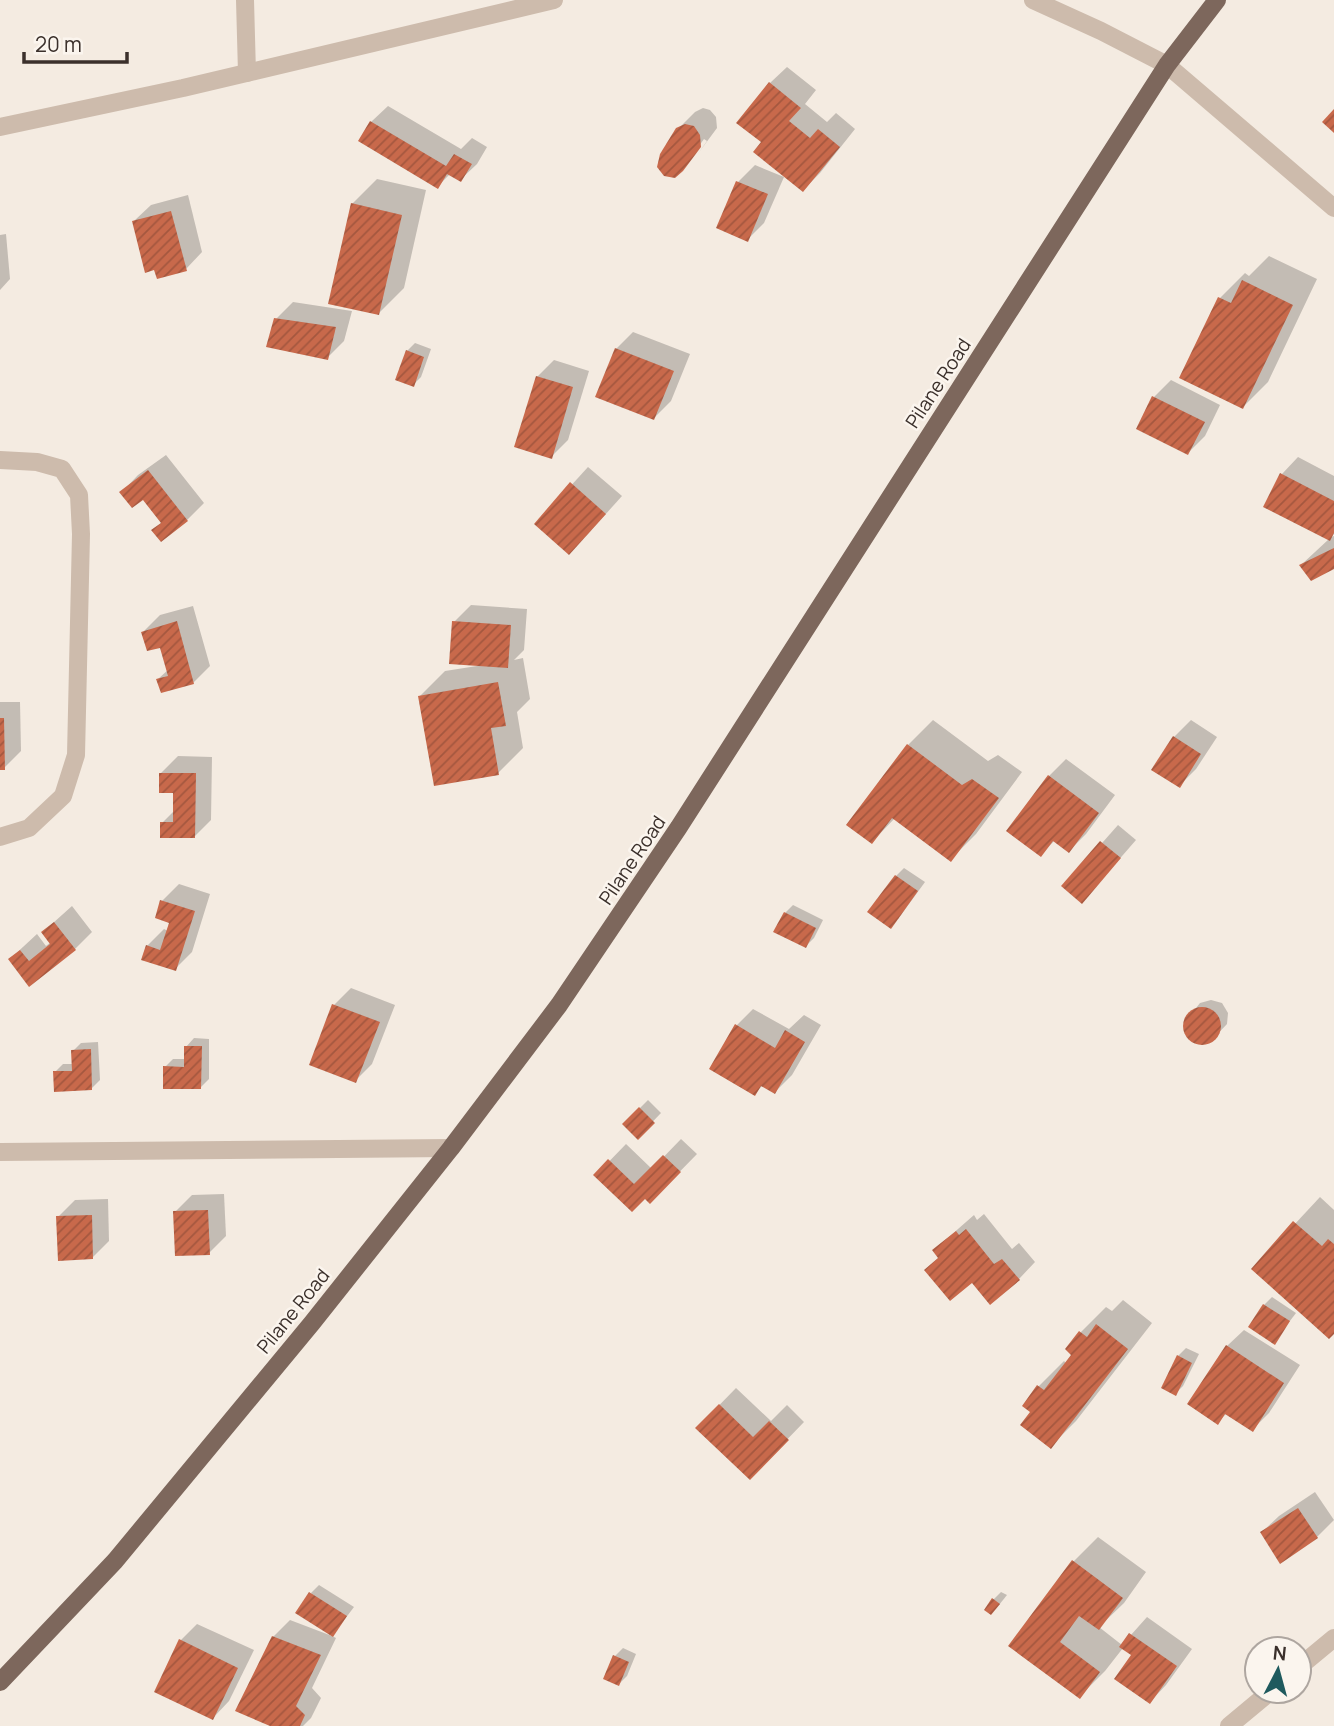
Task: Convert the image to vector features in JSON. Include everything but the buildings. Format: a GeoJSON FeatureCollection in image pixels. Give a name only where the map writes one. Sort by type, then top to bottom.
{"type":"FeatureCollection","features":[{"type":"Feature","properties":{"kind":"main road","name":"Pilane Road"},"geometry":{"type":"LineString","coordinates":[[0,1682],[115,1561],[295,1344],[452,1148],[559,1005],[680,827],[1167,65],[1217,0]]}},
{"type":"Feature","properties":{"kind":"street"},"geometry":{"type":"LineString","coordinates":[[245,0],[247,72]]}},
{"type":"Feature","properties":{"kind":"street"},"geometry":{"type":"LineString","coordinates":[[0,127],[554,0]]}},
{"type":"Feature","properties":{"kind":"street"},"geometry":{"type":"LineString","coordinates":[[1033,0],[1167,65],[1334,208]]}},
{"type":"Feature","properties":{"kind":"street"},"geometry":{"type":"LineString","coordinates":[[0,460],[37,462],[62,469],[79,495],[81,546],[76,755],[63,796],[29,828],[0,837]]}},
{"type":"Feature","properties":{"kind":"street"},"geometry":{"type":"LineString","coordinates":[[0,1152],[452,1148]]}},
{"type":"Feature","properties":{"kind":"street"},"geometry":{"type":"LineString","coordinates":[[1313,1655],[1334,1638]]}},
{"type":"Feature","properties":{"kind":"street"},"geometry":{"type":"LineString","coordinates":[[1229,1726],[1254,1705]]}}]}
